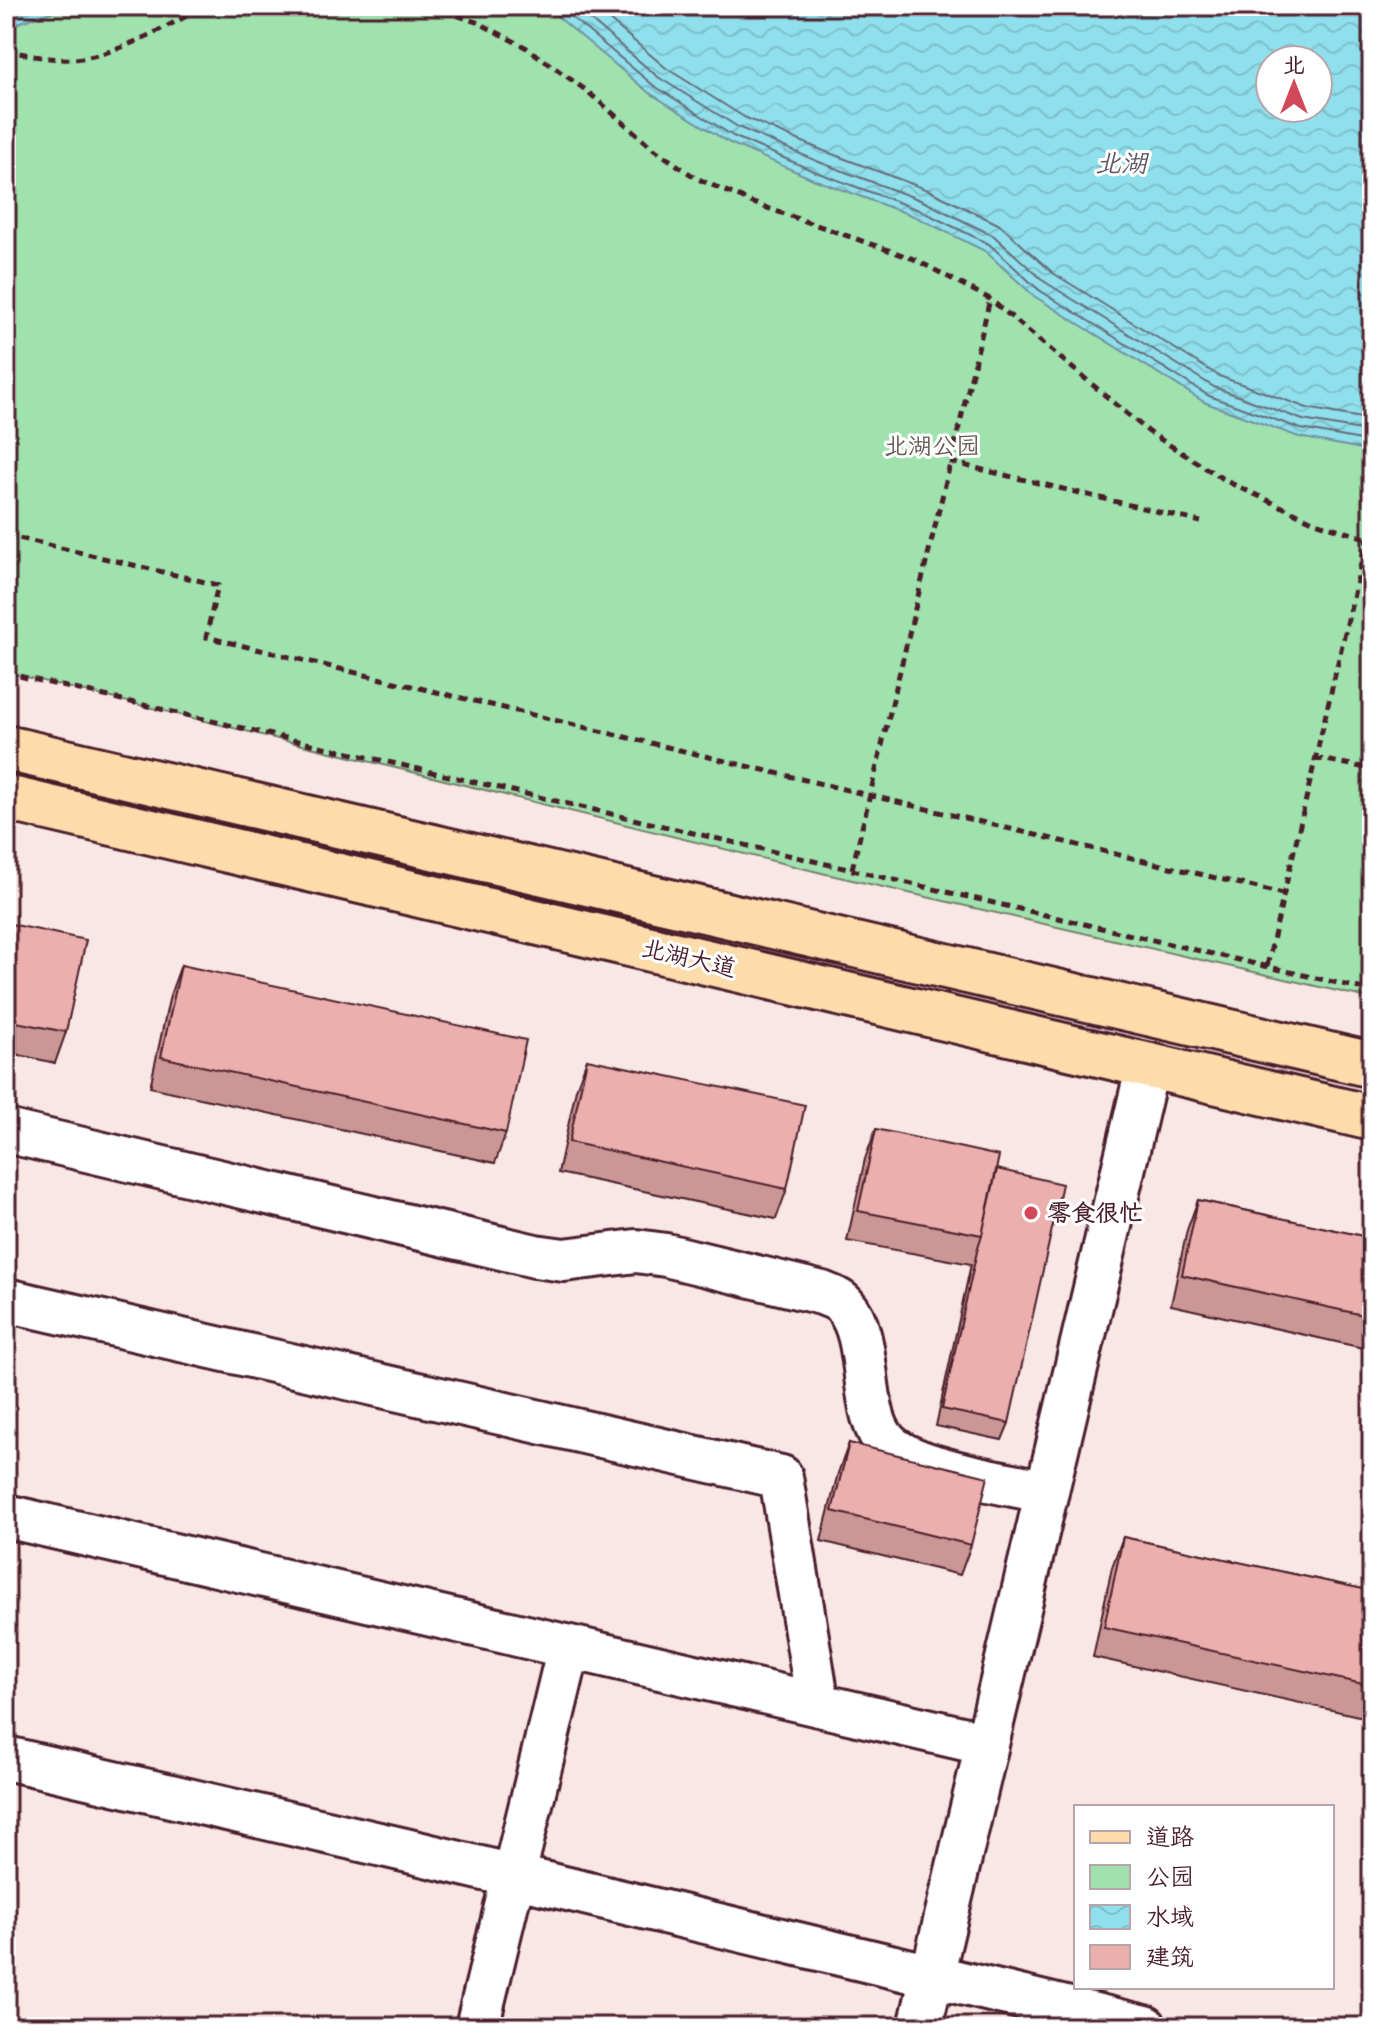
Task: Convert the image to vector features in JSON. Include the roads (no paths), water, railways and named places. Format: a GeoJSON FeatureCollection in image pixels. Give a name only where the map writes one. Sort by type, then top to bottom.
{"type":"FeatureCollection","features":[{"type":"Feature","properties":{"kind":"main road","name":"北湖大道"},"geometry":{"type":"LineString","coordinates":[[6,748],[1372,1065]]}},
{"type":"Feature","properties":{"kind":"main road","name":"北湖大道"},"geometry":{"type":"LineString","coordinates":[[6,798],[1372,1118]]}},
{"type":"Feature","properties":{"kind":"street"},"geometry":{"type":"LineString","coordinates":[[920,2027],[1148,1065]]}},
{"type":"Feature","properties":{"kind":"street"},"geometry":{"type":"LineString","coordinates":[[6,1131],[535,1256],[564,1260],[602,1254],[651,1253],[822,1293],[842,1303],[856,1323],[875,1421],[886,1443],[906,1457],[1047,1492]]}},
{"type":"Feature","properties":{"kind":"street"},"geometry":{"type":"LineString","coordinates":[[6,1300],[781,1477],[818,1705]]}},
{"type":"Feature","properties":{"kind":"street"},"geometry":{"type":"LineString","coordinates":[[6,1516],[987,1744]]}},
{"type":"Feature","properties":{"kind":"street"},"geometry":{"type":"LineString","coordinates":[[477,2027],[569,1647]]}},
{"type":"Feature","properties":{"kind":"street"},"geometry":{"type":"LineString","coordinates":[[6,1758],[1145,2027]]}},
{"type":"Feature","properties":{"kind":"water"},"geometry":{"type":"Polygon","coordinates":[[[6,6],[69,6],[6,27],[6,6]]]}},
{"type":"Feature","properties":{"kind":"water","name":"北湖"},"geometry":{"type":"Polygon","coordinates":[[[545,6],[1372,6],[1372,451],[1299,437],[1206,403],[1034,296],[985,251],[916,217],[813,179],[730,143],[648,92],[545,6]]]}},
{"type":"Feature","properties":{"kind":"place","name":"零食很忙"},"geometry":{"type":"Point","coordinates":[1031,1213]}},
{"type":"Feature","properties":{"kind":"park label","name":"北湖公园"},"geometry":{"type":"Point","coordinates":[932,446]}}]}
